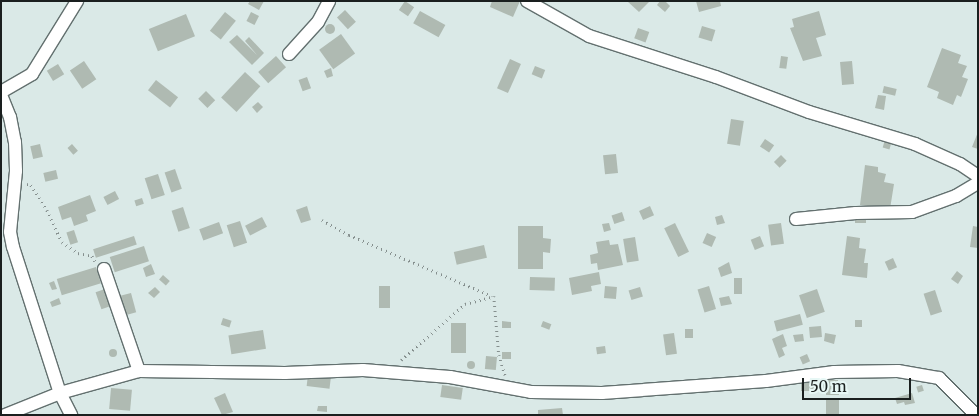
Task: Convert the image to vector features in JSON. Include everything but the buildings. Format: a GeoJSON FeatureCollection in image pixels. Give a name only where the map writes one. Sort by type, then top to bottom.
{"type":"FeatureCollection","features":[{"type":"Feature","properties":{"kind":"street"},"geometry":{"type":"LineString","coordinates":[[71,415],[60,393],[10,232],[16,181],[15,142],[1,93],[32,74],[77,1]]}},
{"type":"Feature","properties":{"kind":"street"},"geometry":{"type":"LineString","coordinates":[[289,54],[318,22],[329,1]]}},
{"type":"Feature","properties":{"kind":"street"},"geometry":{"type":"LineString","coordinates":[[527,1],[588,36],[716,77],[809,112],[915,144],[960,164],[978,176]]}},
{"type":"Feature","properties":{"kind":"street"},"geometry":{"type":"LineString","coordinates":[[796,219],[856,213],[912,212],[956,196],[978,183]]}},
{"type":"Feature","properties":{"kind":"street"},"geometry":{"type":"LineString","coordinates":[[104,269],[139,371]]}},
{"type":"Feature","properties":{"kind":"street"},"geometry":{"type":"LineString","coordinates":[[6,415],[60,393],[139,371],[178,373],[364,370],[450,377],[531,392],[602,393],[766,381],[834,372],[898,371],[940,378],[976,415]]}},
{"type":"Feature","properties":{"kind":"path"},"geometry":{"type":"LineString","coordinates":[[16,181],[32,185],[47,210],[62,242],[78,253],[92,256],[104,269]]}},
{"type":"Feature","properties":{"kind":"path"},"geometry":{"type":"LineString","coordinates":[[322,220],[349,235],[494,296]]}},
{"type":"Feature","properties":{"kind":"path"},"geometry":{"type":"LineString","coordinates":[[387,372],[465,304],[494,296]]}},
{"type":"Feature","properties":{"kind":"path"},"geometry":{"type":"LineString","coordinates":[[494,296],[499,355],[509,388]]}}]}
